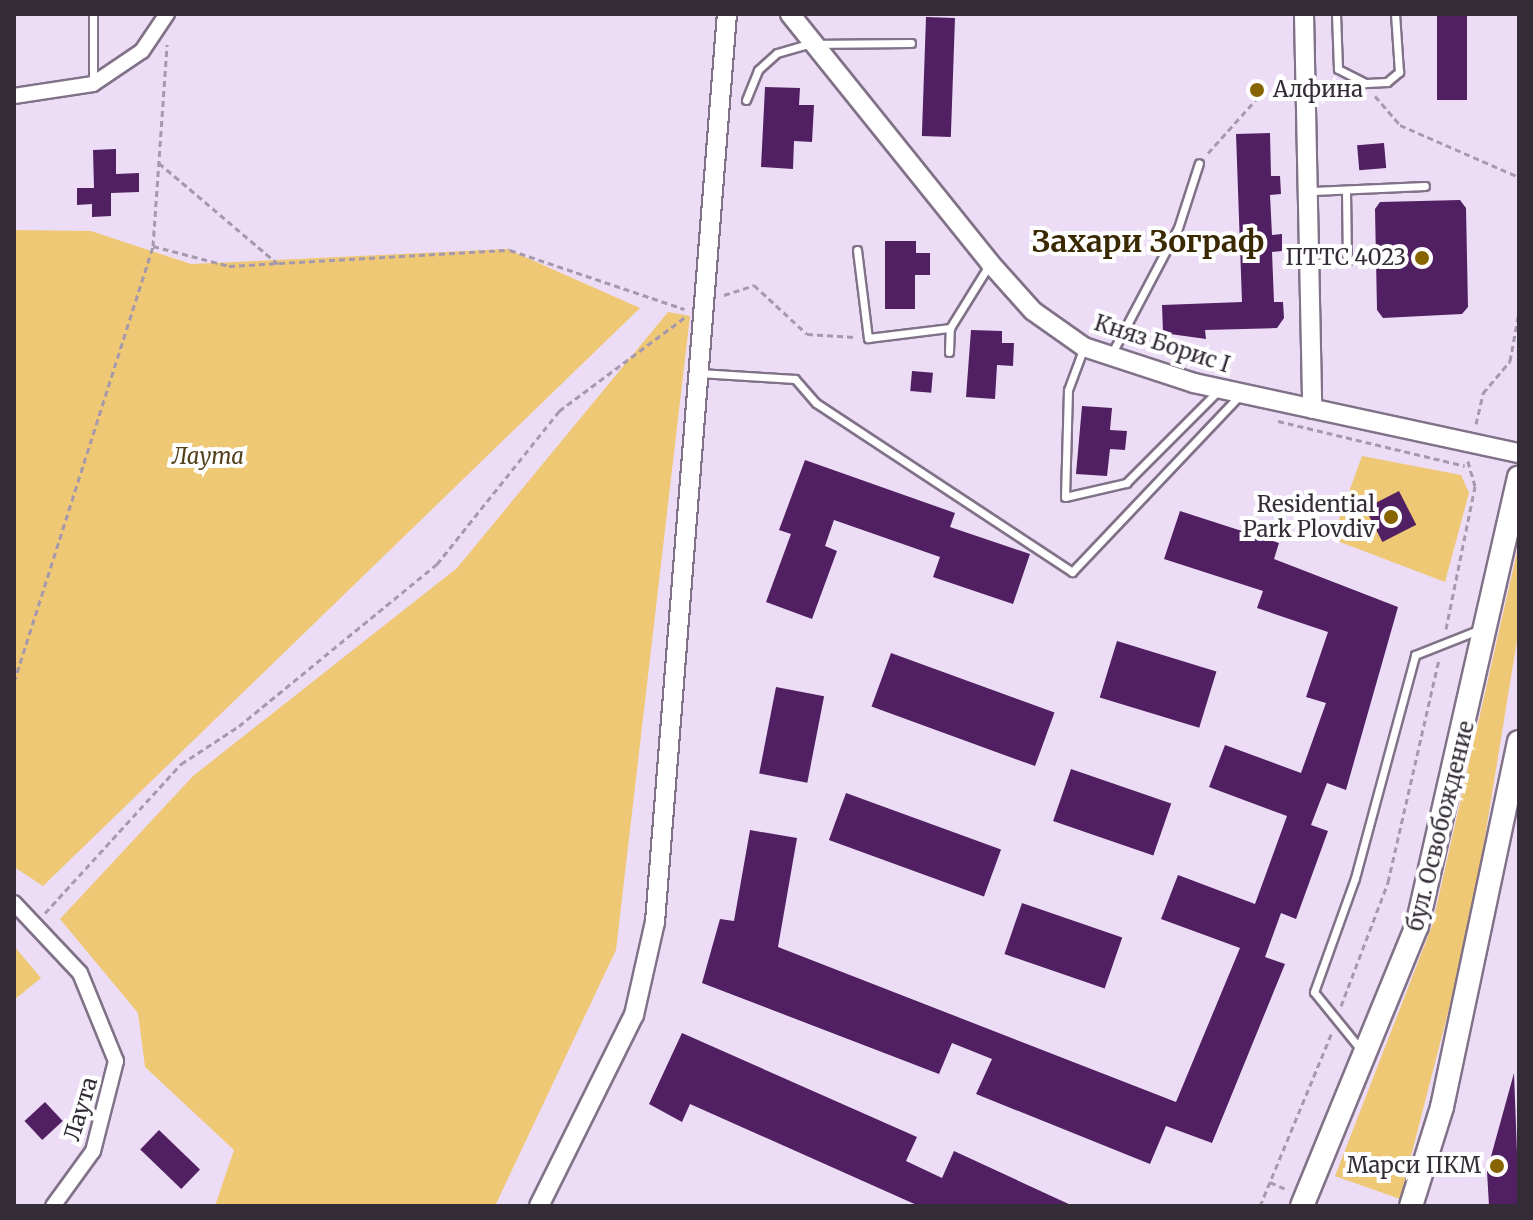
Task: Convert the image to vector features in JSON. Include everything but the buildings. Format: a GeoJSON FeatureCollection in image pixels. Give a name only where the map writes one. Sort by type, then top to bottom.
{"type":"FeatureCollection","features":[{"type":"Feature","properties":{"kind":"main road","name":"бул. Освобождение"},"geometry":{"type":"LineString","coordinates":[[1302,1206],[1366,1057],[1444,833],[1519,477]]}},
{"type":"Feature","properties":{"kind":"main road"},"geometry":{"type":"LineString","coordinates":[[1411,1206],[1455,1051],[1519,742]]}},
{"type":"Feature","properties":{"kind":"street"},"geometry":{"type":"LineString","coordinates":[[539,1206],[634,1015],[655,922],[697,372],[707,300],[727,14]]}},
{"type":"Feature","properties":{"kind":"street","name":"Княз Борис I"},"geometry":{"type":"LineString","coordinates":[[790,14],[808,44],[990,263],[1033,311],[1084,347],[1219,389],[1519,453]]}},
{"type":"Feature","properties":{"kind":"street"},"geometry":{"type":"LineString","coordinates":[[1304,14],[1313,191],[1312,409]]}},
{"type":"Feature","properties":{"kind":"street"},"geometry":{"type":"LineString","coordinates":[[14,96],[93,84],[142,51],[168,22]]}},
{"type":"Feature","properties":{"kind":"street","name":"Лаута"},"geometry":{"type":"LineString","coordinates":[[14,903],[80,973],[116,1061],[93,1151],[53,1206]]}},
{"type":"Feature","properties":{"kind":"lane"},"geometry":{"type":"LineString","coordinates":[[93,14],[93,84]]}},
{"type":"Feature","properties":{"kind":"lane"},"geometry":{"type":"LineString","coordinates":[[1336,14],[1338,69],[1366,83],[1387,82],[1399,72],[1395,14]]}},
{"type":"Feature","properties":{"kind":"lane"},"geometry":{"type":"LineString","coordinates":[[746,100],[758,70],[777,53],[808,44],[911,43]]}},
{"type":"Feature","properties":{"kind":"lane"},"geometry":{"type":"LineString","coordinates":[[1111,355],[1172,243],[1199,163]]}},
{"type":"Feature","properties":{"kind":"lane"},"geometry":{"type":"LineString","coordinates":[[1313,191],[1425,186]]}},
{"type":"Feature","properties":{"kind":"lane"},"geometry":{"type":"LineString","coordinates":[[1346,190],[1347,261]]}},
{"type":"Feature","properties":{"kind":"lane"},"geometry":{"type":"LineString","coordinates":[[857,250],[868,338],[950,328]]}},
{"type":"Feature","properties":{"kind":"lane"},"geometry":{"type":"LineString","coordinates":[[949,352],[950,328],[990,263]]}},
{"type":"Feature","properties":{"kind":"lane"},"geometry":{"type":"LineString","coordinates":[[1084,347],[1068,390],[1065,497],[1126,483],[1219,389]]}},
{"type":"Feature","properties":{"kind":"lane"},"geometry":{"type":"LineString","coordinates":[[697,372],[795,379],[816,403],[1072,572],[1241,393]]}},
{"type":"Feature","properties":{"kind":"lane"},"geometry":{"type":"LineString","coordinates":[[1366,1057],[1314,992],[1355,878],[1415,655],[1488,626]]}},
{"type":"Feature","properties":{"kind":"path"},"geometry":{"type":"LineString","coordinates":[[14,682],[153,246],[168,22]]}},
{"type":"Feature","properties":{"kind":"path"},"geometry":{"type":"LineString","coordinates":[[1366,83],[1400,125],[1519,177]]}},
{"type":"Feature","properties":{"kind":"path"},"geometry":{"type":"LineString","coordinates":[[1199,163],[1260,95],[1310,90]]}},
{"type":"Feature","properties":{"kind":"path"},"geometry":{"type":"LineString","coordinates":[[159,163],[278,264]]}},
{"type":"Feature","properties":{"kind":"path"},"geometry":{"type":"LineString","coordinates":[[153,246],[229,266],[510,250],[688,310],[707,300],[754,285],[807,334],[868,338]]}},
{"type":"Feature","properties":{"kind":"path"},"geometry":{"type":"LineString","coordinates":[[35,923],[181,764],[239,726],[437,564],[559,411],[707,300]]}},
{"type":"Feature","properties":{"kind":"path"},"geometry":{"type":"LineString","coordinates":[[1483,393],[1510,361],[1519,312]]}},
{"type":"Feature","properties":{"kind":"path"},"geometry":{"type":"LineString","coordinates":[[1260,1206],[1388,882],[1475,486],[1465,466],[1269,419]]}},
{"type":"Feature","properties":{"kind":"green space","name":"Лаута"},"geometry":{"type":"Polygon","coordinates":[[[14,230],[91,231],[191,264],[507,249],[640,308],[43,886],[14,867],[14,230]]]}},
{"type":"Feature","properties":{"kind":"green space"},"geometry":{"type":"Polygon","coordinates":[[[668,312],[690,316],[616,950],[495,1206],[215,1206],[234,1150],[145,1067],[138,1013],[60,919],[193,776],[457,568],[668,312]]]}},
{"type":"Feature","properties":{"kind":"green space"},"geometry":{"type":"Polygon","coordinates":[[[1362,456],[1461,475],[1469,493],[1445,582],[1332,539],[1362,456]]]}},
{"type":"Feature","properties":{"kind":"green space"},"geometry":{"type":"Polygon","coordinates":[[[1519,543],[1519,628],[1471,923],[1400,1199],[1335,1176],[1432,926],[1519,543]]]}},
{"type":"Feature","properties":{"kind":"green space"},"geometry":{"type":"Polygon","coordinates":[[[14,946],[41,978],[14,1000],[14,946]]]}},
{"type":"Feature","properties":{"kind":"place","name":"Алфина"},"geometry":{"type":"Point","coordinates":[1257,90]}},
{"type":"Feature","properties":{"kind":"place","name":"ПТТС 4023"},"geometry":{"type":"Point","coordinates":[1422,258]}},
{"type":"Feature","properties":{"kind":"place","name":"Residential Park Plovdiv"},"geometry":{"type":"Point","coordinates":[1391,517]}},
{"type":"Feature","properties":{"kind":"place","name":"Марси ПКМ"},"geometry":{"type":"Point","coordinates":[1497,1166]}},
{"type":"Feature","properties":{"kind":"district","name":"Захари Зограф"},"geometry":{"type":"Point","coordinates":[1148,241]}}]}
